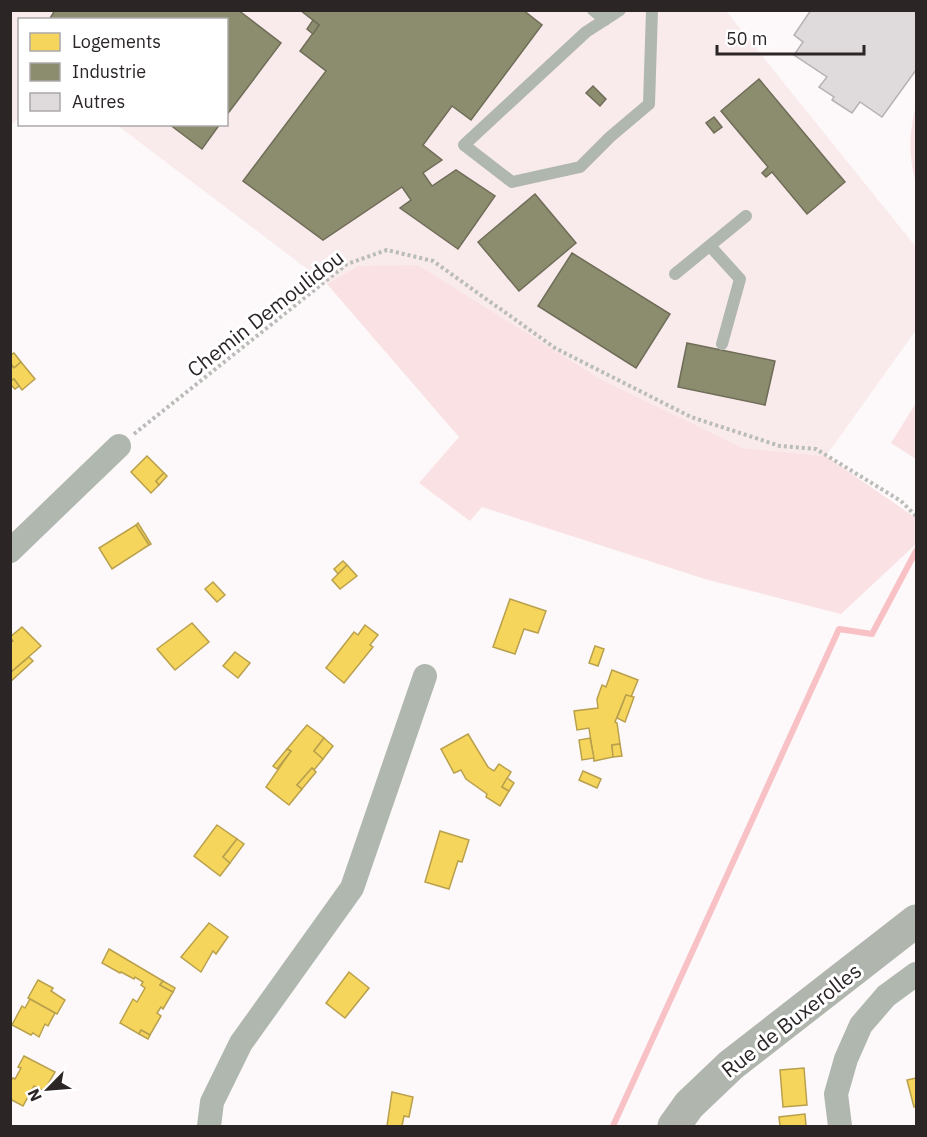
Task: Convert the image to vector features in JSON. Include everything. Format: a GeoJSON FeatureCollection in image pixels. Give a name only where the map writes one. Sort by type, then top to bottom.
{"type":"FeatureCollection","features":[{"type":"Feature","properties":{"kind":"street"},"geometry":{"type":"LineString","coordinates":[[10,551],[119,446]]}},
{"type":"Feature","properties":{"kind":"street"},"geometry":{"type":"LineString","coordinates":[[209,1126],[212,1102],[241,1043],[352,888],[425,676]]}},
{"type":"Feature","properties":{"kind":"street","name":"Rue de Buxerolles"},"geometry":{"type":"LineString","coordinates":[[674,1126],[689,1105],[731,1065],[916,921]]}},
{"type":"Feature","properties":{"kind":"street"},"geometry":{"type":"LineString","coordinates":[[840,1126],[836,1094],[846,1059],[861,1025],[886,996],[916,974]]}},
{"type":"Feature","properties":{"kind":"lane"},"geometry":{"type":"LineString","coordinates":[[593,10],[605,20]]}},
{"type":"Feature","properties":{"kind":"lane"},"geometry":{"type":"LineString","coordinates":[[620,10],[586,32],[464,145],[512,182],[580,167],[610,137],[649,104],[652,10]]}},
{"type":"Feature","properties":{"kind":"lane"},"geometry":{"type":"LineString","coordinates":[[675,274],[746,216]]}},
{"type":"Feature","properties":{"kind":"lane"},"geometry":{"type":"LineString","coordinates":[[710,246],[740,279],[722,344]]}},
{"type":"Feature","properties":{"kind":"path","name":"Chemin Demoulidou"},"geometry":{"type":"LineString","coordinates":[[119,446],[347,264],[387,250],[432,261],[555,348],[691,417],[780,446],[816,449],[901,501],[916,516]]}},
{"type":"Feature","properties":{"kind":"shaded area"},"geometry":{"type":"Polygon","coordinates":[[[11,11],[726,11],[916,247],[916,330],[826,456],[743,448],[358,266],[327,284],[118,126],[228,126],[228,18],[18,18],[18,119],[11,125],[11,11]]]}},
{"type":"Feature","properties":{"kind":"shaded area"},"geometry":{"type":"Polygon","coordinates":[[[916,105],[916,183],[910,144],[916,105]]]}},
{"type":"Feature","properties":{"kind":"shaded area"},"geometry":{"type":"Polygon","coordinates":[[[418,265],[600,379],[743,448],[826,456],[916,518],[916,544],[841,614],[705,579],[482,507],[470,521],[419,483],[459,437],[327,284],[358,266],[418,265]]]}},
{"type":"Feature","properties":{"kind":"shaded area"},"geometry":{"type":"Polygon","coordinates":[[[916,403],[916,459],[891,443],[916,403]]]}},
{"type":"Feature","properties":{"kind":"building: Logements"},"geometry":{"type":"Polygon","coordinates":[[[14,353],[21,362],[14,368],[10,363],[10,355],[14,353]]]}},
{"type":"Feature","properties":{"kind":"building: Logements"},"geometry":{"type":"Polygon","coordinates":[[[21,362],[35,379],[22,390],[14,379],[10,381],[10,363],[14,368],[21,362]]]}},
{"type":"Feature","properties":{"kind":"building: Logements"},"geometry":{"type":"Polygon","coordinates":[[[14,379],[19,386],[15,389],[10,384],[10,381],[14,379]]]}},
{"type":"Feature","properties":{"kind":"building: Logements"},"geometry":{"type":"Polygon","coordinates":[[[147,456],[164,473],[156,481],[159,485],[151,493],[131,472],[147,456]]]}},
{"type":"Feature","properties":{"kind":"building: Logements"},"geometry":{"type":"Polygon","coordinates":[[[164,473],[167,476],[159,485],[156,481],[164,473]]]}},
{"type":"Feature","properties":{"kind":"building: Logements"},"geometry":{"type":"Polygon","coordinates":[[[138,523],[151,544],[149,545],[136,525],[138,523]]]}},
{"type":"Feature","properties":{"kind":"building: Logements"},"geometry":{"type":"Polygon","coordinates":[[[136,525],[149,545],[112,569],[99,548],[136,525]]]}},
{"type":"Feature","properties":{"kind":"building: Logements"},"geometry":{"type":"Polygon","coordinates":[[[343,561],[347,565],[338,574],[334,569],[343,561]]]}},
{"type":"Feature","properties":{"kind":"building: Logements"},"geometry":{"type":"Polygon","coordinates":[[[347,565],[357,576],[340,589],[332,580],[347,565]]]}},
{"type":"Feature","properties":{"kind":"building: Logements"},"geometry":{"type":"Polygon","coordinates":[[[213,582],[225,595],[217,602],[205,589],[213,582]]]}},
{"type":"Feature","properties":{"kind":"building: Logements"},"geometry":{"type":"Polygon","coordinates":[[[510,599],[546,611],[538,633],[524,629],[515,654],[493,647],[510,599]]]}},
{"type":"Feature","properties":{"kind":"building: Logements"},"geometry":{"type":"Polygon","coordinates":[[[192,623],[209,642],[175,670],[157,649],[192,623]]]}},
{"type":"Feature","properties":{"kind":"building: Logements"},"geometry":{"type":"Polygon","coordinates":[[[365,625],[378,635],[370,645],[373,647],[344,683],[326,668],[354,632],[358,635],[365,625]]]}},
{"type":"Feature","properties":{"kind":"building: Logements"},"geometry":{"type":"Polygon","coordinates":[[[22,627],[41,646],[10,673],[10,643],[13,641],[10,637],[22,627]]]}},
{"type":"Feature","properties":{"kind":"building: Logements"},"geometry":{"type":"Polygon","coordinates":[[[595,646],[604,649],[598,666],[589,663],[595,646]]]}},
{"type":"Feature","properties":{"kind":"building: Logements"},"geometry":{"type":"Polygon","coordinates":[[[235,652],[250,663],[238,678],[223,666],[235,652]]]}},
{"type":"Feature","properties":{"kind":"building: Logements"},"geometry":{"type":"Polygon","coordinates":[[[29,657],[33,661],[10,682],[10,673],[29,657]]]}},
{"type":"Feature","properties":{"kind":"building: Logements"},"geometry":{"type":"Polygon","coordinates":[[[612,670],[638,680],[631,697],[626,695],[615,722],[620,744],[612,745],[613,757],[594,761],[589,728],[577,730],[574,711],[598,708],[597,699],[602,685],[606,687],[612,670]]]}},
{"type":"Feature","properties":{"kind":"building: Logements"},"geometry":{"type":"Polygon","coordinates":[[[626,695],[634,697],[625,722],[617,718],[626,695]]]}},
{"type":"Feature","properties":{"kind":"building: Logements"},"geometry":{"type":"Polygon","coordinates":[[[307,725],[324,738],[314,751],[323,759],[297,785],[302,789],[289,805],[266,787],[291,751],[287,749],[307,725]]]}},
{"type":"Feature","properties":{"kind":"building: Logements"},"geometry":{"type":"Polygon","coordinates":[[[468,734],[488,767],[494,771],[499,764],[511,772],[502,787],[509,791],[500,806],[466,779],[461,770],[454,773],[441,749],[468,734]]]}},
{"type":"Feature","properties":{"kind":"building: Logements"},"geometry":{"type":"Polygon","coordinates":[[[324,738],[333,746],[323,759],[314,751],[324,738]]]}},
{"type":"Feature","properties":{"kind":"building: Logements"},"geometry":{"type":"Polygon","coordinates":[[[590,738],[594,758],[582,760],[579,740],[590,738]]]}},
{"type":"Feature","properties":{"kind":"building: Logements"},"geometry":{"type":"Polygon","coordinates":[[[620,744],[622,756],[613,757],[612,745],[620,744]]]}},
{"type":"Feature","properties":{"kind":"building: Logements"},"geometry":{"type":"Polygon","coordinates":[[[287,749],[291,751],[277,769],[273,766],[287,749]]]}},
{"type":"Feature","properties":{"kind":"building: Logements"},"geometry":{"type":"Polygon","coordinates":[[[312,768],[316,772],[302,789],[297,785],[312,768]]]}},
{"type":"Feature","properties":{"kind":"building: Logements"},"geometry":{"type":"Polygon","coordinates":[[[583,771],[601,779],[597,788],[579,780],[583,771]]]}},
{"type":"Feature","properties":{"kind":"building: Logements"},"geometry":{"type":"Polygon","coordinates":[[[507,778],[514,783],[509,791],[502,787],[507,778]]]}},
{"type":"Feature","properties":{"kind":"building: Logements"},"geometry":{"type":"Polygon","coordinates":[[[217,825],[237,839],[223,857],[230,863],[220,876],[194,856],[217,825]]]}},
{"type":"Feature","properties":{"kind":"building: Logements"},"geometry":{"type":"Polygon","coordinates":[[[440,831],[469,840],[462,862],[458,861],[449,889],[425,882],[440,831]]]}},
{"type":"Feature","properties":{"kind":"building: Logements"},"geometry":{"type":"Polygon","coordinates":[[[237,839],[244,844],[230,863],[223,857],[237,839]]]}},
{"type":"Feature","properties":{"kind":"building: Logements"},"geometry":{"type":"Polygon","coordinates":[[[209,923],[228,937],[216,954],[213,951],[201,972],[181,957],[209,923]]]}},
{"type":"Feature","properties":{"kind":"building: Logements"},"geometry":{"type":"Polygon","coordinates":[[[109,949],[163,981],[160,985],[173,992],[163,1009],[161,1007],[157,1013],[161,1016],[150,1035],[141,1030],[139,1034],[120,1023],[133,999],[137,1002],[145,988],[141,985],[143,982],[135,977],[134,979],[102,963],[109,949]]]}},
{"type":"Feature","properties":{"kind":"building: Logements"},"geometry":{"type":"Polygon","coordinates":[[[349,972],[369,988],[345,1018],[326,1003],[349,972]]]}},
{"type":"Feature","properties":{"kind":"building: Logements"},"geometry":{"type":"Polygon","coordinates":[[[38,980],[53,988],[51,991],[65,1000],[57,1014],[28,998],[38,980]]]}},
{"type":"Feature","properties":{"kind":"building: Logements"},"geometry":{"type":"Polygon","coordinates":[[[163,981],[175,988],[173,992],[160,985],[163,981]]]}},
{"type":"Feature","properties":{"kind":"building: Logements"},"geometry":{"type":"Polygon","coordinates":[[[30,999],[55,1013],[48,1026],[45,1024],[39,1037],[12,1025],[22,1006],[25,1008],[30,999]]]}},
{"type":"Feature","properties":{"kind":"building: Logements"},"geometry":{"type":"Polygon","coordinates":[[[141,1030],[150,1035],[148,1039],[139,1034],[141,1030]]]}},
{"type":"Feature","properties":{"kind":"building: Logements"},"geometry":{"type":"Polygon","coordinates":[[[24,1056],[55,1072],[44,1091],[34,1086],[23,1106],[10,1099],[10,1081],[15,1079],[24,1056]]]}},
{"type":"Feature","properties":{"kind":"building: Logements"},"geometry":{"type":"Polygon","coordinates":[[[804,1068],[807,1105],[783,1107],[780,1070],[804,1068]]]}},
{"type":"Feature","properties":{"kind":"building: Logements"},"geometry":{"type":"Polygon","coordinates":[[[916,1078],[916,1107],[914,1107],[907,1080],[916,1078]]]}},
{"type":"Feature","properties":{"kind":"building: Logements"},"geometry":{"type":"Polygon","coordinates":[[[392,1092],[413,1097],[409,1117],[404,1116],[402,1126],[387,1126],[392,1092]]]}},
{"type":"Feature","properties":{"kind":"building: Logements"},"geometry":{"type":"Polygon","coordinates":[[[805,1114],[806,1126],[780,1126],[779,1117],[805,1114]]]}},
{"type":"Feature","properties":{"kind":"building: Industrie"},"geometry":{"type":"Polygon","coordinates":[[[55,10],[238,10],[281,43],[228,113],[228,18],[50,18],[55,10]]]}},
{"type":"Feature","properties":{"kind":"building: Industrie"},"geometry":{"type":"Polygon","coordinates":[[[300,10],[523,10],[542,25],[471,120],[452,106],[423,145],[442,160],[423,173],[432,186],[456,170],[495,196],[458,249],[400,208],[411,200],[402,187],[323,240],[243,181],[326,71],[300,51],[319,25],[300,10]]]}},
{"type":"Feature","properties":{"kind":"building: Industrie"},"geometry":{"type":"Polygon","coordinates":[[[313,20],[319,25],[313,34],[307,29],[313,20]]]}},
{"type":"Feature","properties":{"kind":"building: Industrie"},"geometry":{"type":"Polygon","coordinates":[[[759,79],[845,182],[807,214],[772,172],[766,177],[762,173],[768,167],[721,111],[759,79]]]}},
{"type":"Feature","properties":{"kind":"building: Industrie"},"geometry":{"type":"Polygon","coordinates":[[[593,86],[606,99],[600,106],[586,93],[593,86]]]}},
{"type":"Feature","properties":{"kind":"building: Industrie"},"geometry":{"type":"Polygon","coordinates":[[[714,117],[722,127],[714,133],[706,123],[714,117]]]}},
{"type":"Feature","properties":{"kind":"building: Industrie"},"geometry":{"type":"Polygon","coordinates":[[[172,126],[219,126],[202,149],[172,126]]]}},
{"type":"Feature","properties":{"kind":"building: Industrie"},"geometry":{"type":"Polygon","coordinates":[[[535,194],[576,243],[519,291],[478,242],[535,194]]]}},
{"type":"Feature","properties":{"kind":"building: Industrie"},"geometry":{"type":"Polygon","coordinates":[[[572,253],[670,314],[636,368],[538,306],[572,253]]]}},
{"type":"Feature","properties":{"kind":"building: Industrie"},"geometry":{"type":"Polygon","coordinates":[[[687,343],[775,361],[765,405],[678,387],[687,343]]]}},
{"type":"Feature","properties":{"kind":"building: Autres"},"geometry":{"type":"Polygon","coordinates":[[[811,10],[916,10],[916,70],[882,117],[860,102],[852,113],[832,100],[834,97],[819,87],[827,77],[794,55],[803,42],[794,35],[811,10]]]}},
{"type":"Feature","properties":{"kind":"waterway"},"geometry":{"type":"LineString","coordinates":[[613,1126],[839,629],[872,634],[916,551]]}}]}
